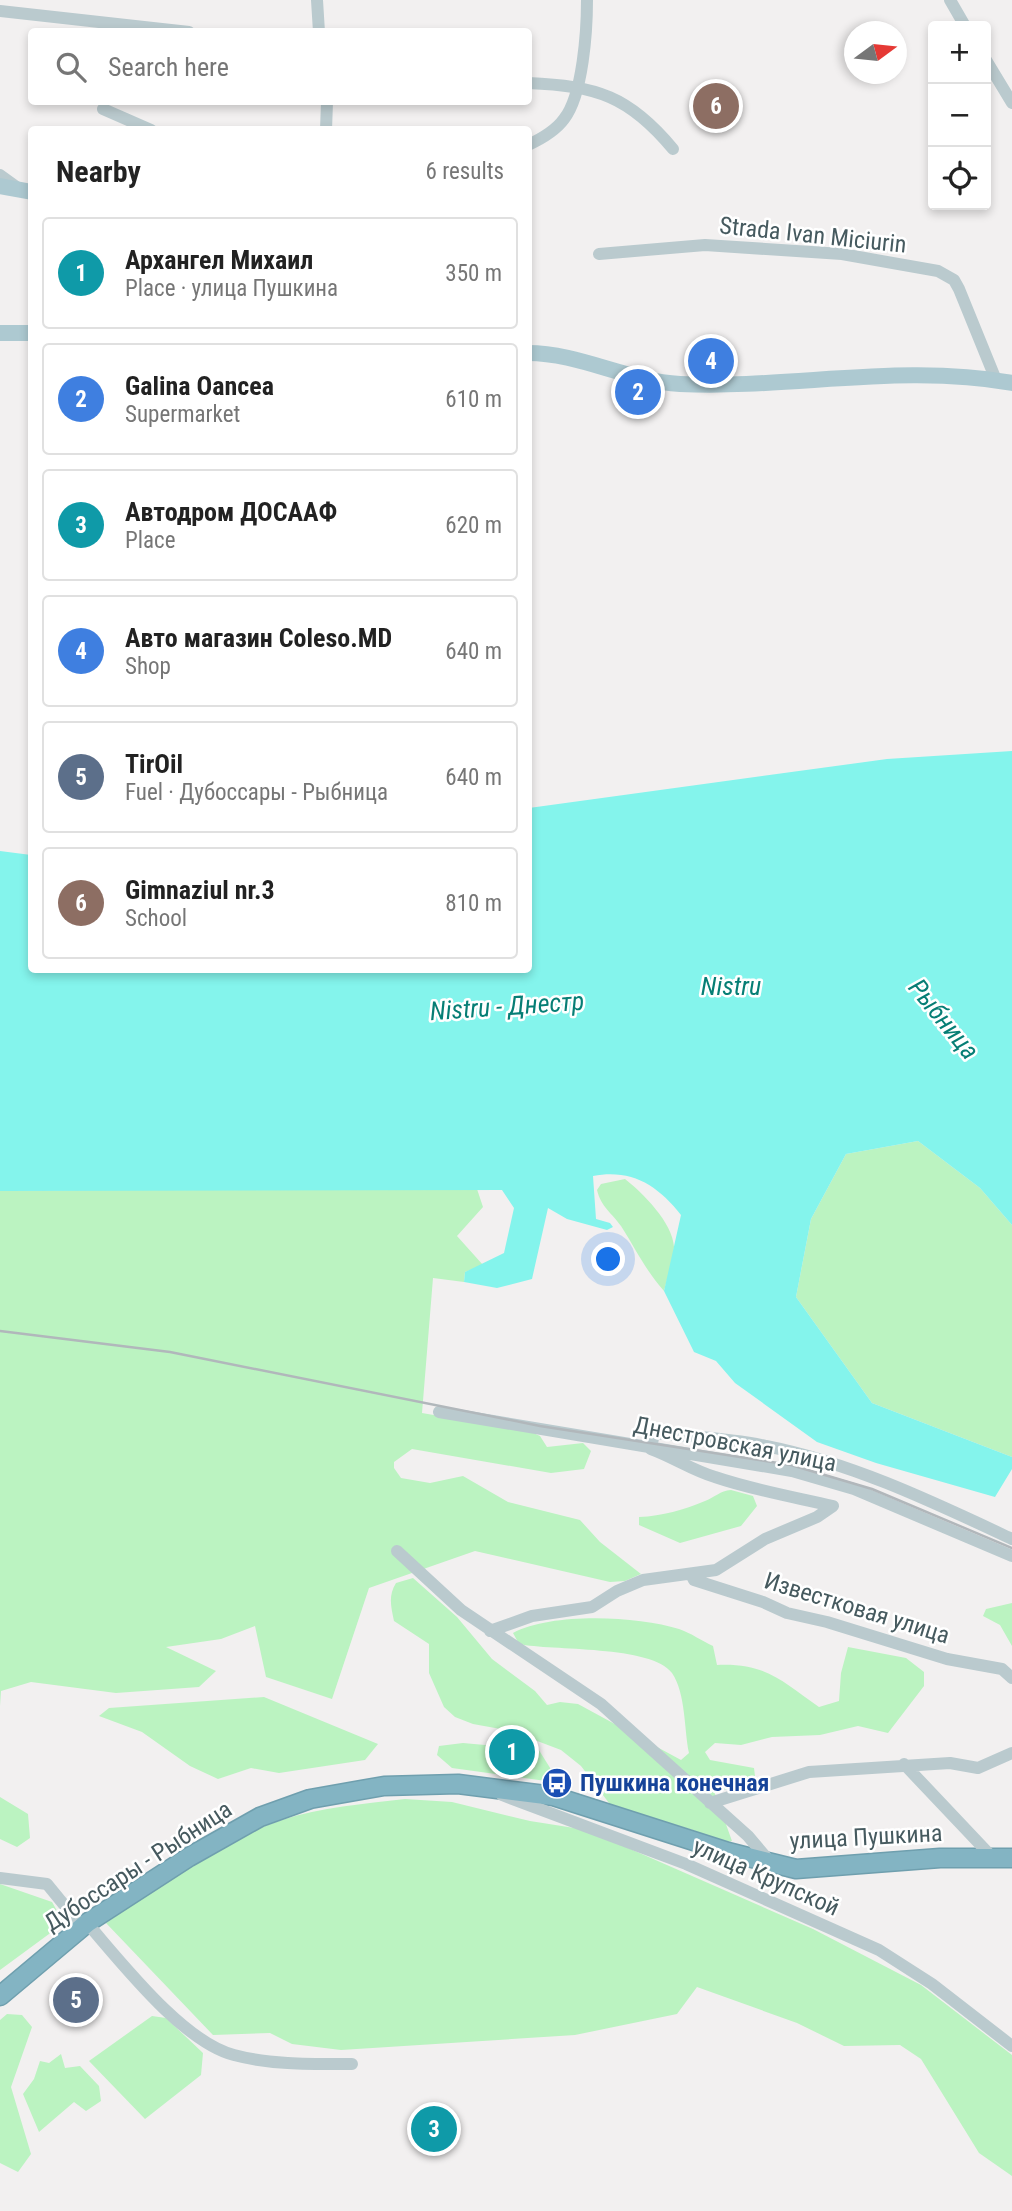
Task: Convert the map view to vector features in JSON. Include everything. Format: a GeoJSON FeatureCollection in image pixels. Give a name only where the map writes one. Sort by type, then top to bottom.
{"type":"FeatureCollection","features":[{"type":"Feature","properties":{"kind":"highway","name":"Дубоссары - Рыбница"},"geometry":{"type":"LineString","coordinates":[[0,1996],[39,1960],[85,1926],[189,1857],[260,1817],[310,1799],[384,1786],[427,1784],[482,1788]]}},
{"type":"Feature","properties":{"kind":"highway","name":"улица Пушкина"},"geometry":{"type":"LineString","coordinates":[[482,1788],[553,1796],[772,1865],[808,1870],[899,1860],[1012,1858]]}},
{"type":"Feature","properties":{"kind":"main road"},"geometry":{"type":"LineString","coordinates":[[0,186],[26,191]]}},
{"type":"Feature","properties":{"kind":"main road"},"geometry":{"type":"LineString","coordinates":[[0,333],[28,333]]}},
{"type":"Feature","properties":{"kind":"main road"},"geometry":{"type":"LineString","coordinates":[[532,348],[631,378],[680,384],[963,376],[1008,382]]}},
{"type":"Feature","properties":{"kind":"main road"},"geometry":{"type":"LineString","coordinates":[[532,353],[546,353]]}},
{"type":"Feature","properties":{"kind":"street"},"geometry":{"type":"LineString","coordinates":[[317,0],[320,28]]}},
{"type":"Feature","properties":{"kind":"street"},"geometry":{"type":"LineString","coordinates":[[532,142],[565,119],[578,86],[587,0]]}},
{"type":"Feature","properties":{"kind":"street"},"geometry":{"type":"LineString","coordinates":[[950,0],[962,21]]}},
{"type":"Feature","properties":{"kind":"street"},"geometry":{"type":"LineString","coordinates":[[0,11],[153,28]]}},
{"type":"Feature","properties":{"kind":"street"},"geometry":{"type":"LineString","coordinates":[[991,68],[1012,103]]}},
{"type":"Feature","properties":{"kind":"street"},"geometry":{"type":"LineString","coordinates":[[532,83],[578,86],[620,100],[653,124],[673,149]]}},
{"type":"Feature","properties":{"kind":"street"},"geometry":{"type":"LineString","coordinates":[[326,126],[327,105]]}},
{"type":"Feature","properties":{"kind":"street"},"geometry":{"type":"LineString","coordinates":[[103,109],[142,126]]}},
{"type":"Feature","properties":{"kind":"street"},"geometry":{"type":"LineString","coordinates":[[0,176],[26,191]]}},
{"type":"Feature","properties":{"kind":"street","name":"Strada Ivan Miciurin"},"geometry":{"type":"LineString","coordinates":[[599,254],[705,245],[842,254],[938,271],[954,280],[960,289],[1008,382]]}},
{"type":"Feature","properties":{"kind":"street","name":"Днестровская улица"},"geometry":{"type":"LineString","coordinates":[[439,1412],[651,1449],[751,1463],[854,1489],[1012,1556]]}},
{"type":"Feature","properties":{"kind":"street"},"geometry":{"type":"LineString","coordinates":[[651,1449],[654,1433],[766,1446],[835,1465],[921,1496],[1012,1539]]}},
{"type":"Feature","properties":{"kind":"street","name":"Известковая улица"},"geometry":{"type":"LineString","coordinates":[[490,1631],[532,1616],[592,1607],[617,1591],[643,1580],[716,1570],[765,1539],[817,1517],[833,1506],[716,1478],[677,1463],[669,1456],[651,1449]]}},
{"type":"Feature","properties":{"kind":"street"},"geometry":{"type":"LineString","coordinates":[[397,1551],[461,1610],[601,1704],[748,1836],[772,1865]]}},
{"type":"Feature","properties":{"kind":"street","name":"Известковая улица"},"geometry":{"type":"LineString","coordinates":[[691,1574],[694,1580],[787,1613],[827,1622],[947,1659],[1002,1669],[1012,1678]]}},
{"type":"Feature","properties":{"kind":"street"},"geometry":{"type":"LineString","coordinates":[[710,1804],[809,1772],[904,1764],[950,1763],[978,1768],[1012,1753]]}},
{"type":"Feature","properties":{"kind":"street"},"geometry":{"type":"LineString","coordinates":[[904,1764],[992,1857]]}},
{"type":"Feature","properties":{"kind":"street","name":"улица Крупской"},"geometry":{"type":"LineString","coordinates":[[482,1788],[686,1864],[879,1950],[932,1984],[1012,2046]]}},
{"type":"Feature","properties":{"kind":"street"},"geometry":{"type":"LineString","coordinates":[[0,1878],[47,1884],[141,1984],[200,2040],[244,2057],[352,2063]]}},
{"type":"Feature","properties":{"kind":"green space"},"geometry":{"type":"Polygon","coordinates":[[[918,1141],[980,1188],[1012,1225],[1012,1457],[872,1403],[796,1297],[811,1219],[846,1154],[918,1141]]]}},
{"type":"Feature","properties":{"kind":"green space"},"geometry":{"type":"Polygon","coordinates":[[[625,1179],[656,1209],[672,1238],[673,1258],[664,1291],[599,1196],[597,1190],[601,1184],[625,1179]]]}},
{"type":"Feature","properties":{"kind":"green space"},"geometry":{"type":"Polygon","coordinates":[[[477,1189],[483,1207],[457,1236],[483,1265],[465,1272],[464,1282],[433,1278],[422,1413],[531,1432],[540,1436],[547,1447],[583,1443],[591,1451],[584,1469],[551,1473],[412,1449],[394,1462],[394,1468],[401,1478],[430,1483],[463,1476],[508,1502],[580,1520],[600,1542],[641,1574],[625,1581],[610,1582],[475,1551],[369,1588],[332,1699],[266,1677],[255,1626],[221,1639],[166,1647],[216,1671],[199,1687],[116,1693],[31,1682],[1,1691],[0,1706],[0,1191],[477,1189]]]}},
{"type":"Feature","properties":{"kind":"green space"},"geometry":{"type":"Polygon","coordinates":[[[731,1490],[753,1496],[757,1506],[741,1526],[680,1543],[639,1525],[639,1517],[681,1510],[731,1490]]]}},
{"type":"Feature","properties":{"kind":"green space"},"geometry":{"type":"Polygon","coordinates":[[[413,1578],[457,1617],[492,1659],[535,1691],[547,1705],[560,1702],[578,1704],[681,1760],[689,1753],[680,1691],[672,1673],[661,1664],[623,1653],[519,1644],[513,1633],[530,1626],[572,1619],[618,1619],[661,1625],[683,1631],[713,1646],[717,1665],[749,1667],[761,1671],[783,1682],[819,1707],[839,1701],[841,1673],[848,1647],[906,1658],[924,1672],[924,1686],[888,1733],[858,1726],[820,1735],[772,1737],[741,1745],[715,1743],[705,1752],[710,1760],[754,1768],[755,1776],[742,1787],[714,1791],[732,1841],[722,1843],[693,1830],[612,1807],[581,1766],[561,1750],[532,1739],[552,1771],[546,1781],[452,1768],[437,1755],[439,1746],[463,1743],[496,1746],[506,1730],[473,1724],[455,1717],[444,1707],[429,1673],[429,1644],[394,1621],[391,1601],[393,1588],[396,1583],[413,1578]]]}},
{"type":"Feature","properties":{"kind":"green space"},"geometry":{"type":"Polygon","coordinates":[[[1012,1603],[1012,1646],[1000,1625],[983,1616],[986,1609],[1012,1603]]]}},
{"type":"Feature","properties":{"kind":"green space"},"geometry":{"type":"Polygon","coordinates":[[[264,1697],[378,1744],[365,1760],[279,1773],[251,1768],[218,1779],[190,1766],[142,1732],[99,1716],[109,1708],[264,1697]]]}},
{"type":"Feature","properties":{"kind":"green space"},"geometry":{"type":"Polygon","coordinates":[[[0,1797],[28,1814],[30,1838],[17,1847],[0,1839],[0,1797]]]}},
{"type":"Feature","properties":{"kind":"green space"},"geometry":{"type":"Polygon","coordinates":[[[405,1799],[452,1802],[530,1821],[587,1830],[813,1929],[921,1985],[1012,2055],[1012,2176],[979,2153],[921,2059],[900,2045],[844,2046],[797,2023],[697,1987],[677,2014],[575,2035],[341,2050],[292,2044],[270,2033],[213,2035],[106,1923],[213,1852],[258,1829],[312,1812],[405,1799]]]}},
{"type":"Feature","properties":{"kind":"green space"},"geometry":{"type":"Polygon","coordinates":[[[0,1884],[52,1902],[64,1923],[0,1970],[0,1884]]]}},
{"type":"Feature","properties":{"kind":"green space"},"geometry":{"type":"Polygon","coordinates":[[[7,2014],[22,2015],[32,2027],[11,2087],[31,2154],[18,2172],[0,2163],[0,2020],[7,2014]]]}},
{"type":"Feature","properties":{"kind":"green space"},"geometry":{"type":"Polygon","coordinates":[[[152,2016],[166,2018],[203,2053],[201,2075],[145,2119],[89,2061],[152,2016]]]}},
{"type":"Feature","properties":{"kind":"green space"},"geometry":{"type":"Polygon","coordinates":[[[61,2054],[65,2068],[80,2066],[99,2086],[101,2101],[86,2111],[74,2102],[39,2132],[23,2094],[34,2079],[40,2061],[49,2063],[61,2054]]]}},
{"type":"Feature","properties":{"kind":"water","name":"Nistru"},"geometry":{"type":"Polygon","coordinates":[[[1012,751],[1012,1225],[980,1188],[918,1141],[846,1154],[811,1219],[796,1297],[872,1403],[1012,1457],[1012,1469],[995,1497],[876,1463],[817,1442],[735,1383],[716,1361],[694,1352],[664,1291],[681,1215],[663,1195],[632,1177],[607,1174],[593,1176],[596,1219],[610,1223],[613,1227],[607,1230],[567,1219],[548,1208],[532,1279],[497,1288],[464,1282],[465,1272],[504,1253],[514,1208],[502,1190],[0,1191],[0,851],[28,855],[28,973],[532,973],[532,808],[887,759],[1012,751]]]}},
{"type":"Feature","properties":{"kind":"railway"},"geometry":{"type":"LineString","coordinates":[[0,1331],[170,1352],[540,1426],[791,1465],[872,1489],[1012,1548]]}},
{"type":"Feature","properties":{"kind":"place","name":"Gimnaziul nr.3"},"geometry":{"type":"Point","coordinates":[716,106]}},
{"type":"Feature","properties":{"kind":"place","name":"Авто магазин Coleso.MD"},"geometry":{"type":"Point","coordinates":[711,361]}},
{"type":"Feature","properties":{"kind":"place","name":"Galina Oancea"},"geometry":{"type":"Point","coordinates":[638,392]}},
{"type":"Feature","properties":{"kind":"place","name":"Архангел Михаил"},"geometry":{"type":"Point","coordinates":[512,1752]}},
{"type":"Feature","properties":{"kind":"place","name":"Пушкина конечная"},"geometry":{"type":"Point","coordinates":[557,1783]}},
{"type":"Feature","properties":{"kind":"place","name":"TirOil"},"geometry":{"type":"Point","coordinates":[76,2000]}},
{"type":"Feature","properties":{"kind":"place","name":"Автодром ДОСААФ"},"geometry":{"type":"Point","coordinates":[434,2129]}},
{"type":"Feature","properties":{"kind":"water label","name":"Nistru - Днестр"},"geometry":{"type":"Point","coordinates":[507,1006]}},
{"type":"Feature","properties":{"kind":"water label","name":"Рыбница"},"geometry":{"type":"Point","coordinates":[944,1019]}}]}
